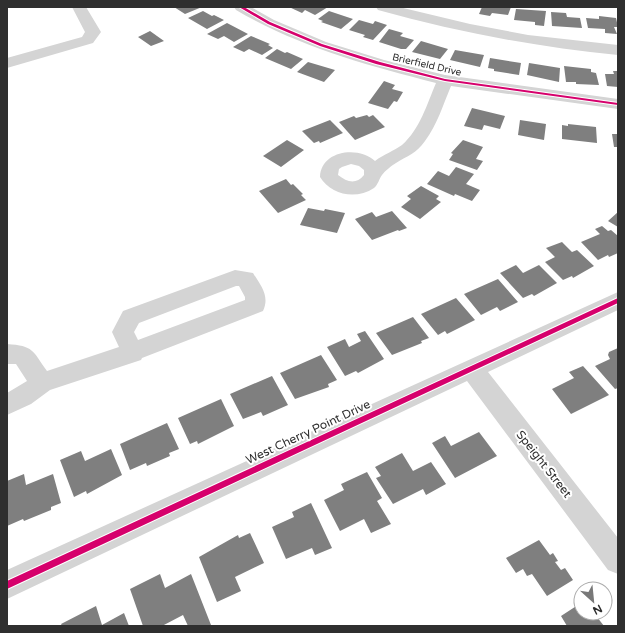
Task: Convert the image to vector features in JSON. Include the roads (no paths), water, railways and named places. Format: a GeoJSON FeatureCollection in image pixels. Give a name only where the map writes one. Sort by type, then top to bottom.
{"type":"FeatureCollection","features":[{"type":"Feature","properties":{"kind":"street"},"geometry":{"type":"LineString","coordinates":[[7,63],[88,40],[93,32],[79,7]]}},
{"type":"Feature","properties":{"kind":"street","name":"Brierfield Drive"},"geometry":{"type":"LineString","coordinates":[[241,7],[269,23],[321,45],[378,63],[445,80],[618,104]]}},
{"type":"Feature","properties":{"kind":"street"},"geometry":{"type":"LineString","coordinates":[[383,7],[464,29],[512,38],[566,46],[618,50]]}},
{"type":"Feature","properties":{"kind":"street"},"geometry":{"type":"LineString","coordinates":[[374,172],[389,159],[407,150],[418,139],[426,127],[445,80]]}},
{"type":"Feature","properties":{"kind":"street"},"geometry":{"type":"LineString","coordinates":[[7,404],[23,397],[42,383],[133,353],[255,305],[256,297],[246,279],[234,278],[131,317],[123,332],[133,353]]}},
{"type":"Feature","properties":{"kind":"street","name":"West Cherry Point Drive"},"geometry":{"type":"LineString","coordinates":[[7,586],[618,300]]}},
{"type":"Feature","properties":{"kind":"street"},"geometry":{"type":"LineString","coordinates":[[7,354],[22,355],[42,383]]}},
{"type":"Feature","properties":{"kind":"street","name":"Speight Street"},"geometry":{"type":"LineString","coordinates":[[470,368],[618,560]]}}]}
